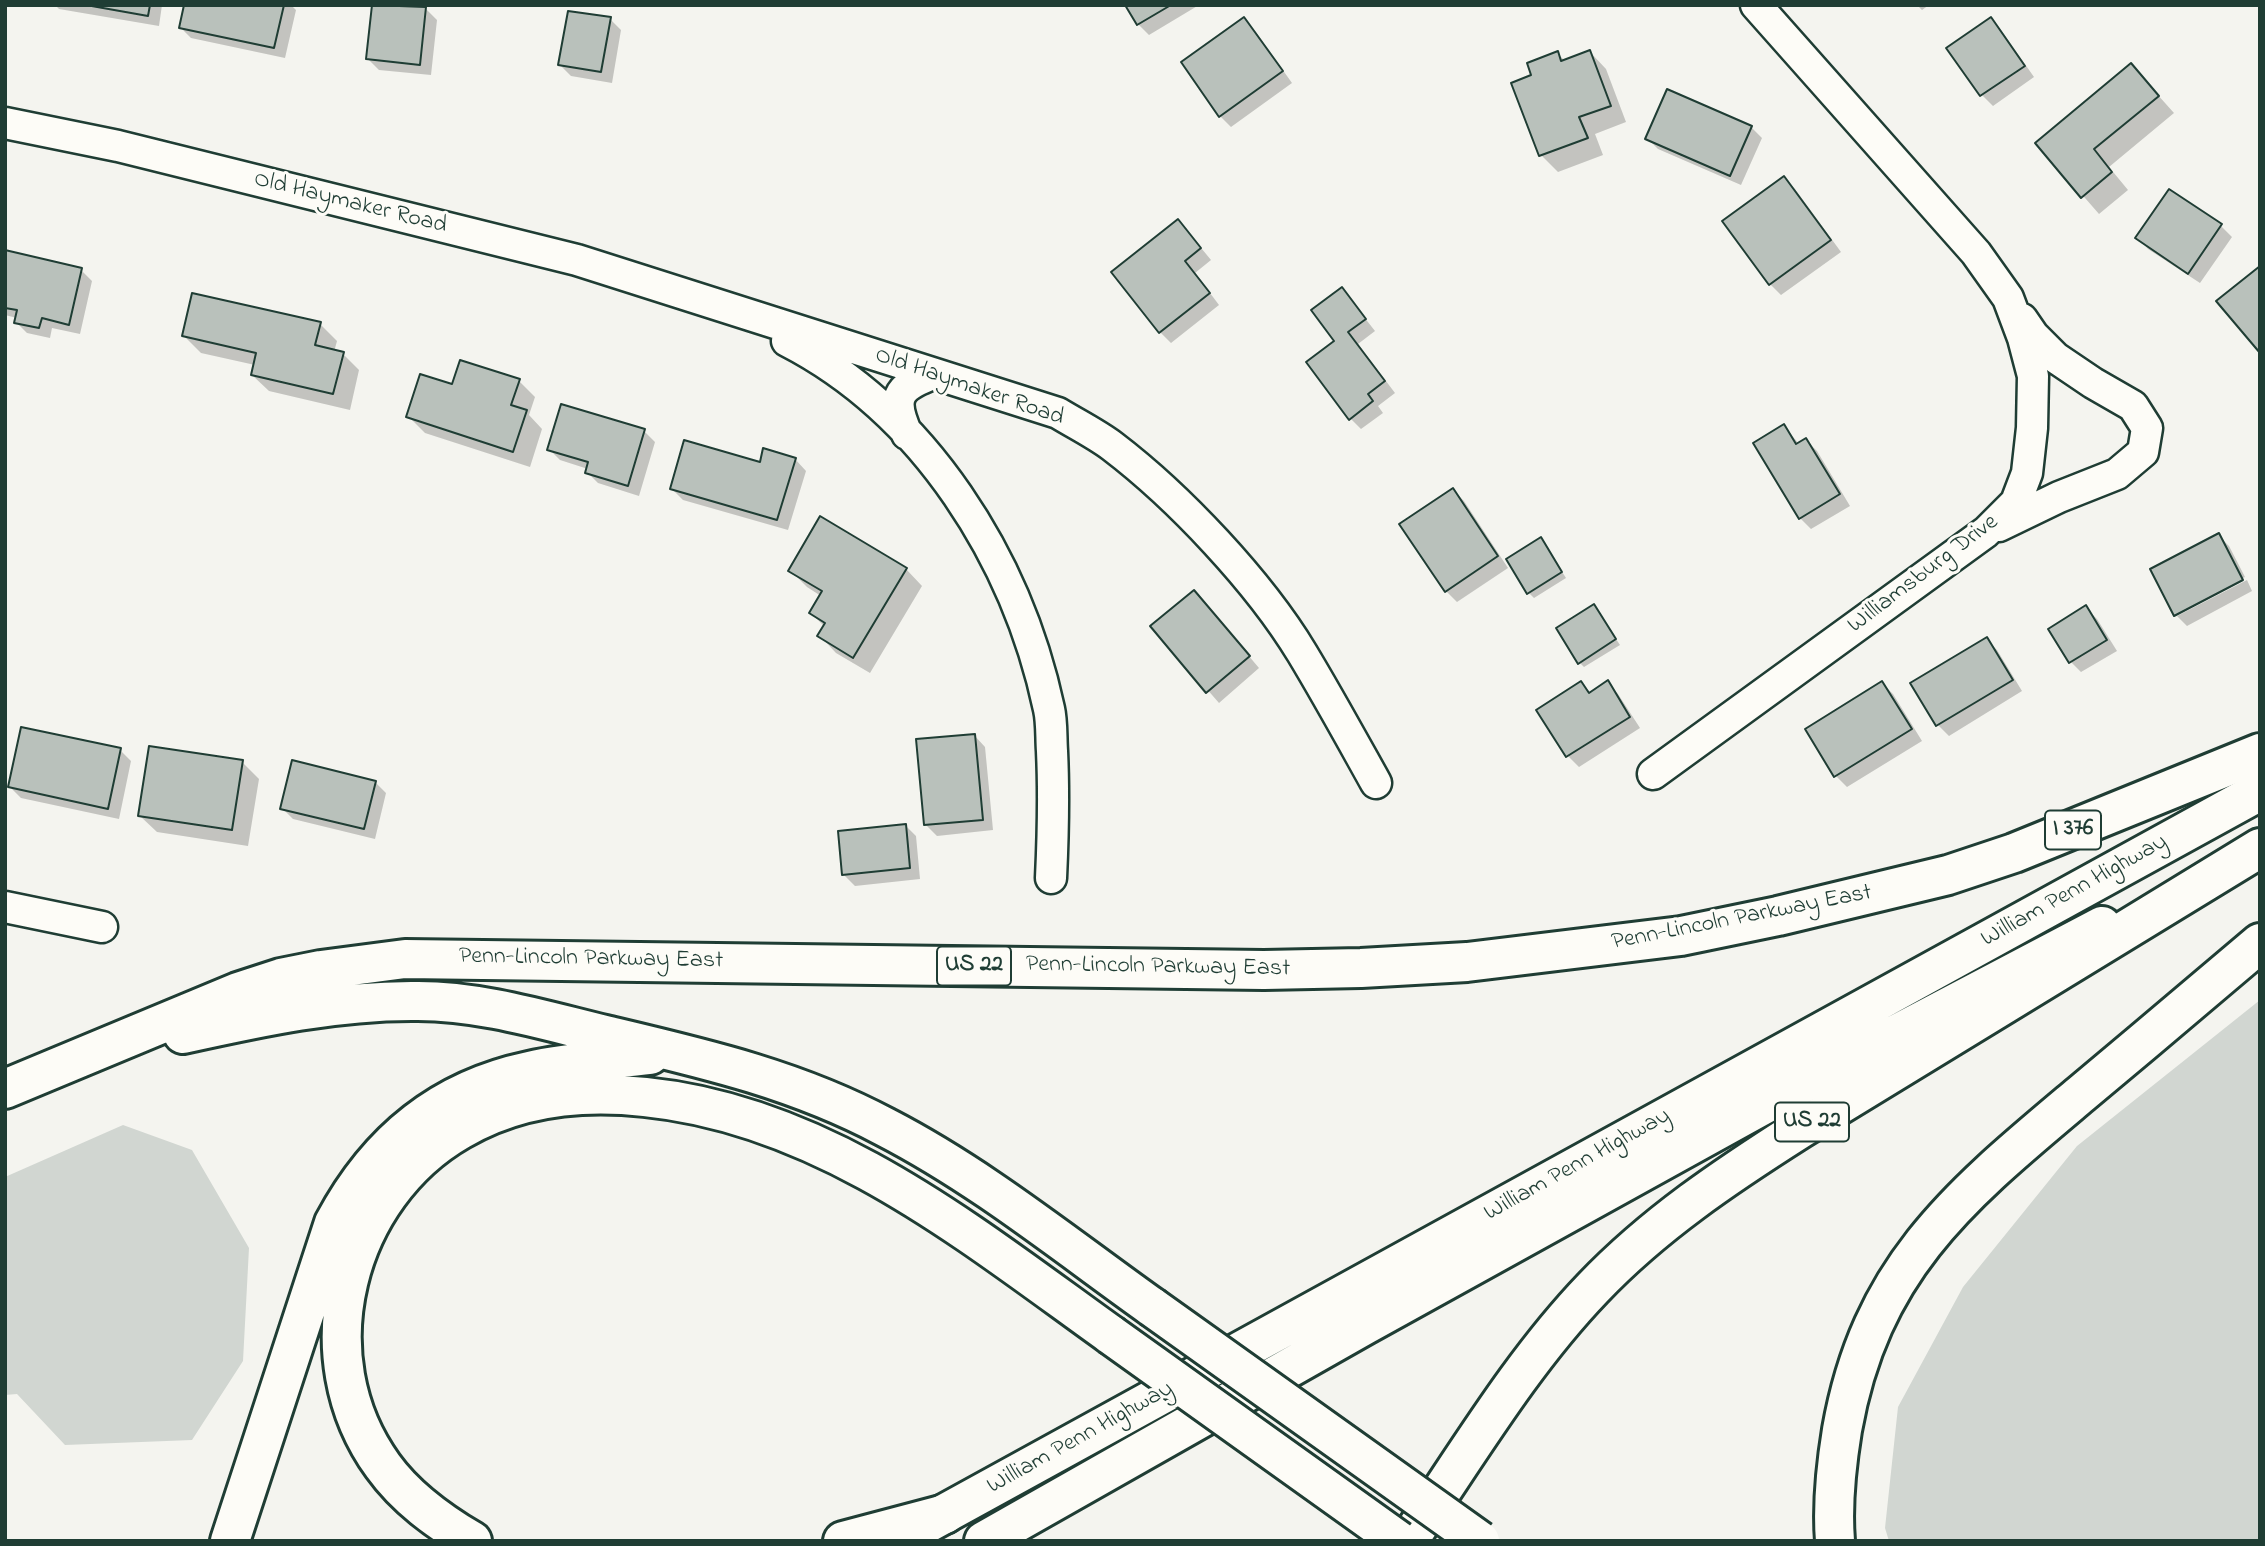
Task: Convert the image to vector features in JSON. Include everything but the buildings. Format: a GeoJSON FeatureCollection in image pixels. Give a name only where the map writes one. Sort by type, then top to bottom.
{"type":"FeatureCollection","features":[{"type":"Feature","properties":{"kind":"highway","name":"Penn-Lincoln Parkway East"},"geometry":{"type":"LineString","coordinates":[[5,1089],[196,1008],[281,978],[359,963],[405,959],[1264,970],[1467,962],[1681,936],[1880,893],[1948,875],[2014,853],[2260,753]]}},
{"type":"Feature","properties":{"kind":"highway","name":"William Penn Highway"},"geometry":{"type":"LineString","coordinates":[[897,1541],[2260,791]]}},
{"type":"Feature","properties":{"kind":"highway","name":"William Penn Highway"},"geometry":{"type":"LineString","coordinates":[[984,1541],[1365,1325],[1769,1102],[2260,843]]}},
{"type":"Feature","properties":{"kind":"highway","name":"US 22"},"geometry":{"type":"LineString","coordinates":[[1408,1541],[1524,1372],[1558,1328],[1601,1280],[1663,1223],[1724,1178],[1800,1129],[2260,848]]}},
{"type":"Feature","properties":{"kind":"highway"},"geometry":{"type":"LineString","coordinates":[[1835,1541],[1834,1493],[1848,1402],[1868,1339],[1883,1304],[1902,1271],[1946,1215],[1978,1183],[2260,943]]}},
{"type":"Feature","properties":{"kind":"highway"},"geometry":{"type":"LineString","coordinates":[[78,1058],[289,1012],[352,1004],[419,1001],[463,1003],[506,1011],[732,1065],[784,1082],[836,1102],[886,1127],[990,1191],[1479,1541]]}},
{"type":"Feature","properties":{"kind":"highway"},"geometry":{"type":"LineString","coordinates":[[230,1541],[334,1223],[347,1199],[380,1155],[399,1135],[446,1101],[498,1079],[556,1066],[677,1052]]}},
{"type":"Feature","properties":{"kind":"highway"},"geometry":{"type":"LineString","coordinates":[[472,1541],[424,1509],[402,1489],[368,1443],[347,1391],[341,1336],[343,1309],[353,1259],[374,1215],[403,1175],[461,1129],[508,1109],[560,1096],[588,1094],[645,1097],[707,1108],[768,1126],[841,1157],[912,1196],[964,1230],[1399,1541]]}},
{"type":"Feature","properties":{"kind":"highway"},"geometry":{"type":"LineString","coordinates":[[843,1541],[945,1514]]}},
{"type":"Feature","properties":{"kind":"street","name":"Williamsburg Drive"},"geometry":{"type":"LineString","coordinates":[[1653,774],[1986,532],[2016,502],[2027,473],[2032,428],[2033,376],[2023,338],[2008,299],[1976,253],[1756,5]]}},
{"type":"Feature","properties":{"kind":"street","name":"Old Haymaker Road"},"geometry":{"type":"LineString","coordinates":[[5,123],[118,146],[577,260],[1058,413],[1110,445],[1155,481],[1227,555],[1268,604],[1301,652],[1376,783]]}},
{"type":"Feature","properties":{"kind":"street","name":"Old Haymaker Road"},"geometry":{"type":"LineString","coordinates":[[691,297],[818,357],[872,398],[936,463],[992,550],[1025,623],[1049,711],[1054,802],[1051,878]]}},
{"type":"Feature","properties":{"kind":"street"},"geometry":{"type":"LineString","coordinates":[[1986,532],[2059,497],[2117,474],[2143,452],[2147,428],[2133,406],[2056,358],[2033,335],[2008,299]]}},
{"type":"Feature","properties":{"kind":"street"},"geometry":{"type":"LineString","coordinates":[[908,435],[897,410],[902,391],[915,380],[933,374]]}},
{"type":"Feature","properties":{"kind":"street"},"geometry":{"type":"LineString","coordinates":[[5,907],[102,927]]}},
{"type":"Feature","properties":{"kind":"shaded area"},"geometry":{"type":"Polygon","coordinates":[[[2260,1000],[2260,1541],[1889,1541],[1885,1528],[1898,1407],[1963,1287],[2077,1146],[2260,1000]]]}},
{"type":"Feature","properties":{"kind":"shaded area"},"geometry":{"type":"Polygon","coordinates":[[[123,1125],[192,1150],[249,1248],[243,1361],[192,1440],[65,1445],[17,1394],[5,1395],[5,1177],[123,1125]]]}}]}
